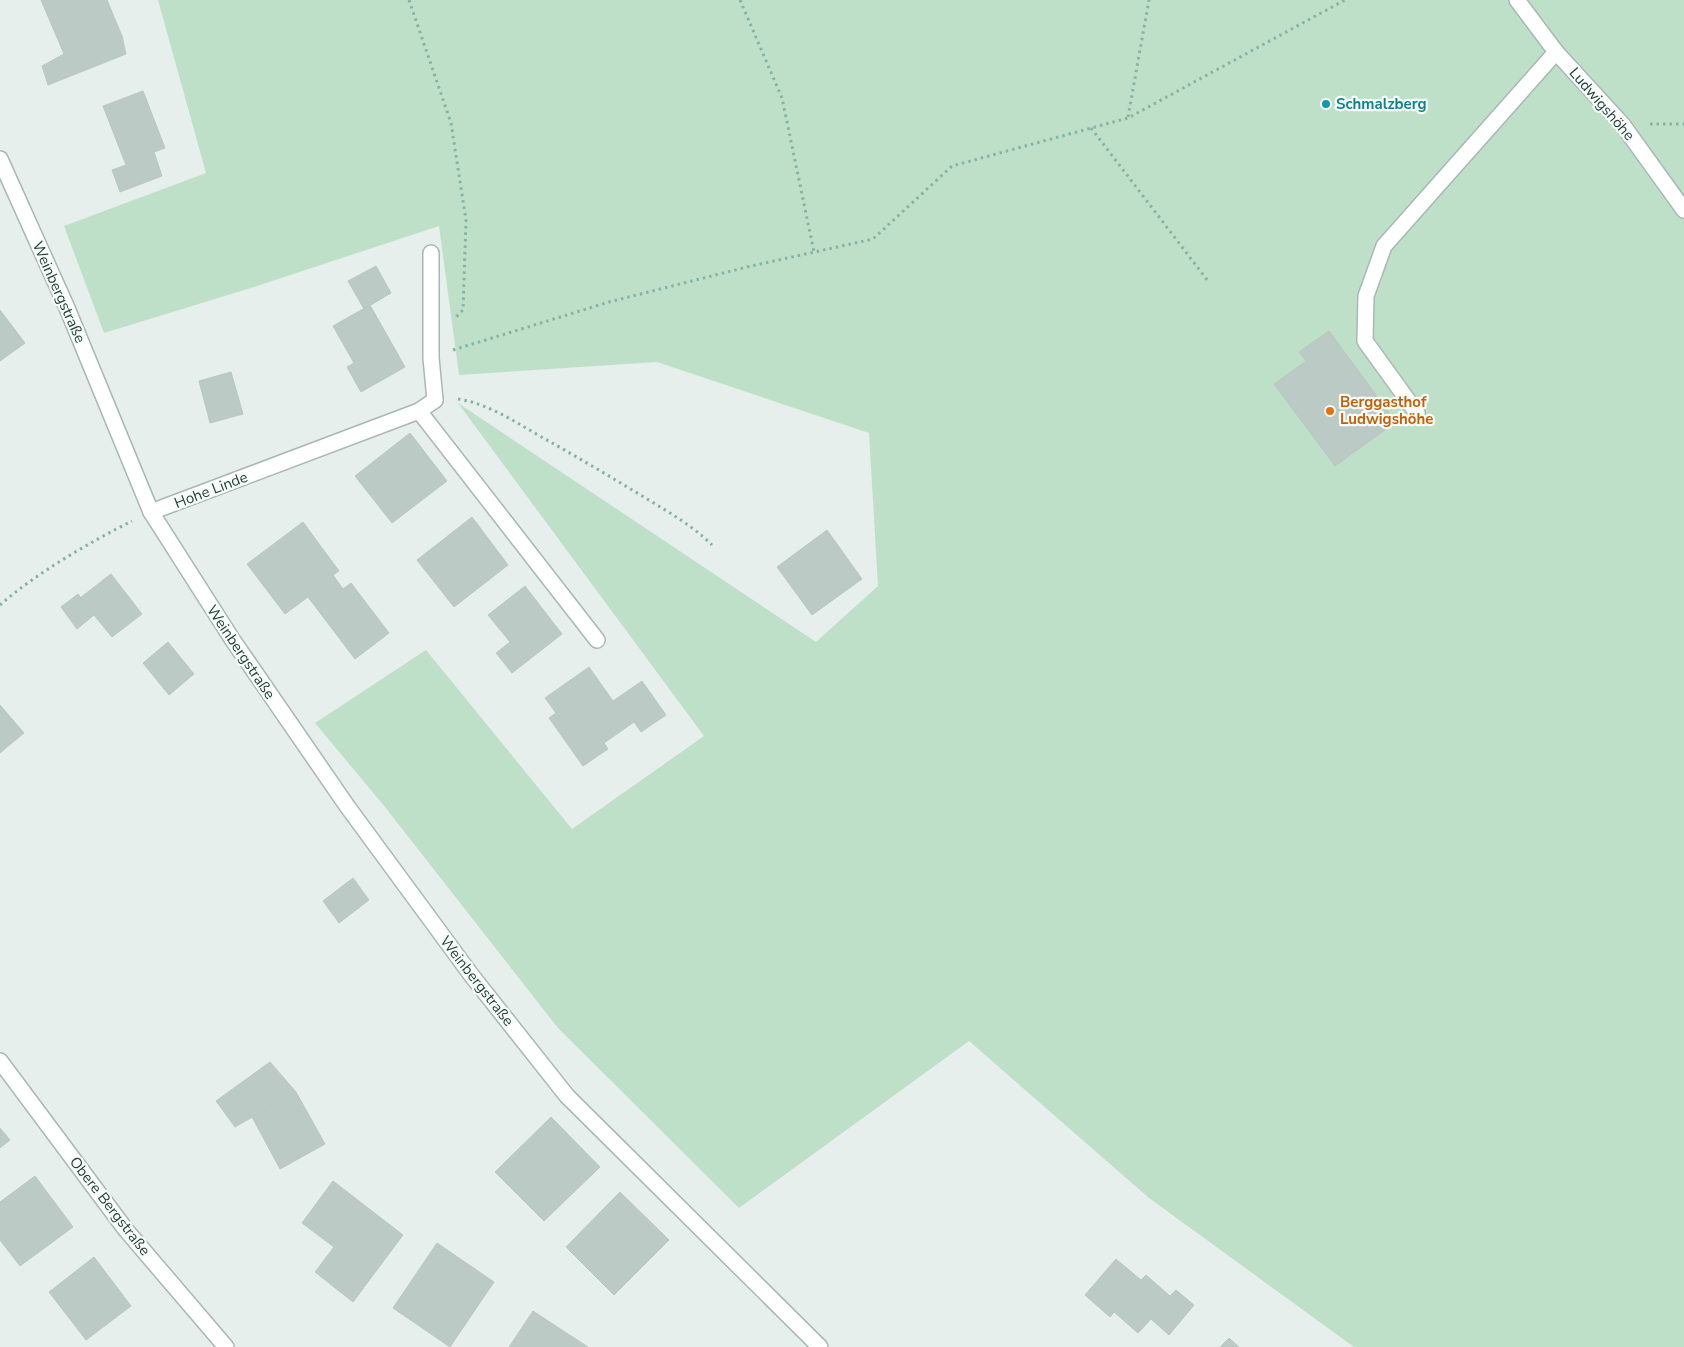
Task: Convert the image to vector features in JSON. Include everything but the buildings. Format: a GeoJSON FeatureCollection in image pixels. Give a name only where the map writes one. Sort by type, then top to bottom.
{"type":"FeatureCollection","features":[{"type":"Feature","properties":{"kind":"street","name":"Ludwigshöhe"},"geometry":{"type":"LineString","coordinates":[[1517,0],[1556,52],[1622,124],[1684,210]]}},
{"type":"Feature","properties":{"kind":"street"},"geometry":{"type":"LineString","coordinates":[[1417,414],[1365,342],[1366,296],[1384,246],[1556,52]]}},
{"type":"Feature","properties":{"kind":"street","name":"Weinbergstraße"},"geometry":{"type":"LineString","coordinates":[[0,159],[67,308],[151,512],[232,639],[347,806],[472,976],[567,1096],[820,1347]]}},
{"type":"Feature","properties":{"kind":"street"},"geometry":{"type":"LineString","coordinates":[[431,253],[431,350],[434,400]]}},
{"type":"Feature","properties":{"kind":"street","name":"Hohe Linde"},"geometry":{"type":"LineString","coordinates":[[151,512],[420,412],[434,400]]}},
{"type":"Feature","properties":{"kind":"street"},"geometry":{"type":"LineString","coordinates":[[420,412],[597,640]]}},
{"type":"Feature","properties":{"kind":"street","name":"Obere Bergstraße"},"geometry":{"type":"LineString","coordinates":[[0,1061],[126,1230],[226,1347]]}},
{"type":"Feature","properties":{"kind":"path"},"geometry":{"type":"LineString","coordinates":[[409,0],[451,123],[466,220],[463,310],[431,350]]}},
{"type":"Feature","properties":{"kind":"path"},"geometry":{"type":"LineString","coordinates":[[740,0],[782,98],[814,252]]}},
{"type":"Feature","properties":{"kind":"path"},"geometry":{"type":"LineString","coordinates":[[1128,118],[1149,0]]}},
{"type":"Feature","properties":{"kind":"path"},"geometry":{"type":"LineString","coordinates":[[431,350],[474,342],[609,302],[747,267],[873,239],[952,166],[1128,118],[1344,0]]}},
{"type":"Feature","properties":{"kind":"path"},"geometry":{"type":"LineString","coordinates":[[1091,128],[1208,281]]}},
{"type":"Feature","properties":{"kind":"path"},"geometry":{"type":"LineString","coordinates":[[434,400],[457,399],[472,401],[505,417],[677,517],[712,545]]}},
{"type":"Feature","properties":{"kind":"path"},"geometry":{"type":"LineString","coordinates":[[0,605],[67,557],[151,512]]}},
{"type":"Feature","properties":{"kind":"green space"},"geometry":{"type":"Polygon","coordinates":[[[158,0],[1684,0],[1684,1347],[1354,1347],[1149,1198],[969,1041],[739,1208],[558,1028],[385,807],[315,723],[426,650],[572,829],[704,736],[458,403],[816,642],[878,586],[869,433],[657,362],[459,375],[439,226],[254,287],[104,333],[64,226],[206,173],[158,0]]]}},
{"type":"Feature","properties":{"kind":"place","name":"Schmalzberg"},"geometry":{"type":"Point","coordinates":[1326,104]}},
{"type":"Feature","properties":{"kind":"place","name":"Berggasthof Ludwigshöhe"},"geometry":{"type":"Point","coordinates":[1330,411]}}]}
